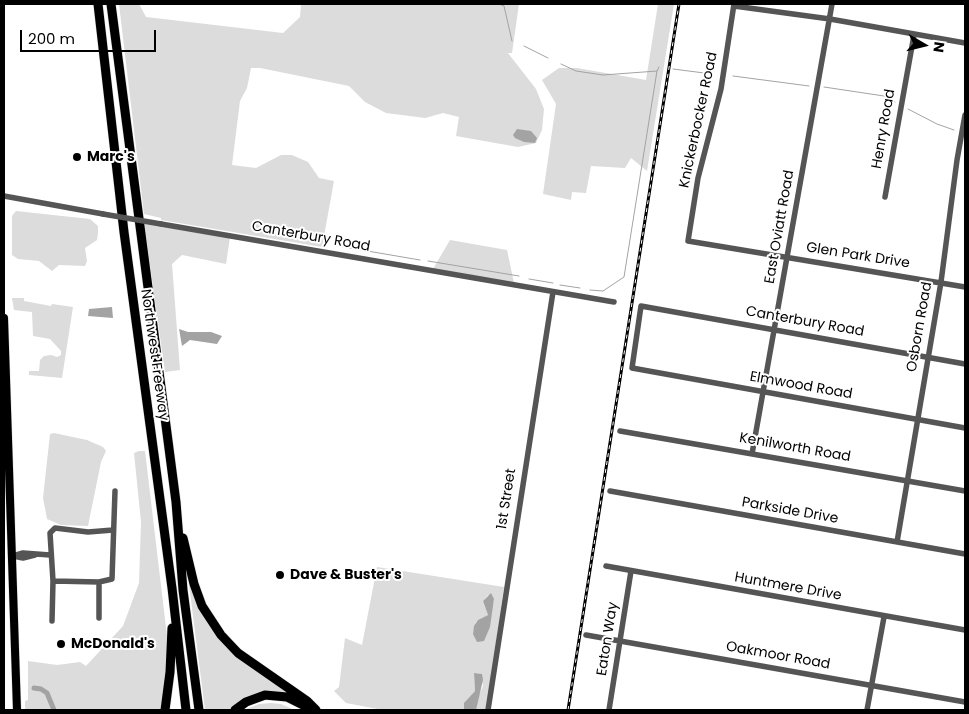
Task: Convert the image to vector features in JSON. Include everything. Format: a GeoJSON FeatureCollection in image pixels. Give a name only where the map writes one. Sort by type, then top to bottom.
{"type":"FeatureCollection","features":[{"type":"Feature","properties":{"kind":"highway","name":"Northwest Freeway"},"geometry":{"type":"LineString","coordinates":[[98,4],[124,232],[172,588],[186,710]]}},
{"type":"Feature","properties":{"kind":"highway","name":"Northwest Freeway"},"geometry":{"type":"LineString","coordinates":[[111,4],[176,502],[184,590],[199,710]]}},
{"type":"Feature","properties":{"kind":"highway"},"geometry":{"type":"LineString","coordinates":[[176,502],[194,584],[202,606],[221,636],[238,653],[307,701],[316,710]]}},
{"type":"Feature","properties":{"kind":"highway"},"geometry":{"type":"LineString","coordinates":[[165,710],[170,665],[172,588]]}},
{"type":"Feature","properties":{"kind":"highway"},"geometry":{"type":"LineString","coordinates":[[235,710],[255,698],[276,695],[298,701],[310,710]]}},
{"type":"Feature","properties":{"kind":"main road"},"geometry":{"type":"LineString","coordinates":[[4,318],[5,402],[13,556],[17,710]]}},
{"type":"Feature","properties":{"kind":"street","name":"East Oviatt Road"},"geometry":{"type":"LineString","coordinates":[[752,454],[832,4]]}},
{"type":"Feature","properties":{"kind":"street"},"geometry":{"type":"LineString","coordinates":[[734,5],[830,19],[965,43]]}},
{"type":"Feature","properties":{"kind":"street","name":"Knickerbocker Road"},"geometry":{"type":"LineString","coordinates":[[688,241],[698,178],[721,89],[734,5]]}},
{"type":"Feature","properties":{"kind":"street","name":"Henry Road"},"geometry":{"type":"LineString","coordinates":[[885,197],[914,35]]}},
{"type":"Feature","properties":{"kind":"street","name":"Osborn Road"},"geometry":{"type":"LineString","coordinates":[[896,542],[941,282],[965,115]]}},
{"type":"Feature","properties":{"kind":"street","name":"Canterbury Road"},"geometry":{"type":"LineString","coordinates":[[4,196],[614,302]]}},
{"type":"Feature","properties":{"kind":"street","name":"Glen Park Drive"},"geometry":{"type":"LineString","coordinates":[[688,241],[965,287]]}},
{"type":"Feature","properties":{"kind":"street","name":"1st Street"},"geometry":{"type":"LineString","coordinates":[[488,710],[553,292]]}},
{"type":"Feature","properties":{"kind":"street","name":"Canterbury Road"},"geometry":{"type":"LineString","coordinates":[[632,368],[641,306],[965,364]]}},
{"type":"Feature","properties":{"kind":"street","name":"Elmwood Road"},"geometry":{"type":"LineString","coordinates":[[632,368],[965,428]]}},
{"type":"Feature","properties":{"kind":"street","name":"Kenilworth Road"},"geometry":{"type":"LineString","coordinates":[[620,431],[965,491]]}},
{"type":"Feature","properties":{"kind":"street"},"geometry":{"type":"LineString","coordinates":[[53,581],[99,582],[112,579],[115,490]]}},
{"type":"Feature","properties":{"kind":"street","name":"Parkside Drive"},"geometry":{"type":"LineString","coordinates":[[610,491],[965,554]]}},
{"type":"Feature","properties":{"kind":"street"},"geometry":{"type":"LineString","coordinates":[[52,621],[53,581],[50,534],[55,528],[88,532],[113,530]]}},
{"type":"Feature","properties":{"kind":"street"},"geometry":{"type":"LineString","coordinates":[[13,556],[23,553],[50,555]]}},
{"type":"Feature","properties":{"kind":"street","name":"Huntmere Drive"},"geometry":{"type":"LineString","coordinates":[[606,566],[631,572],[965,630]]}},
{"type":"Feature","properties":{"kind":"street","name":"Eaton Way"},"geometry":{"type":"LineString","coordinates":[[609,710],[631,572]]}},
{"type":"Feature","properties":{"kind":"street"},"geometry":{"type":"LineString","coordinates":[[99,582],[99,618]]}},
{"type":"Feature","properties":{"kind":"street"},"geometry":{"type":"LineString","coordinates":[[867,710],[884,617]]}},
{"type":"Feature","properties":{"kind":"street","name":"Oakmoor Road"},"geometry":{"type":"LineString","coordinates":[[586,635],[965,702]]}},
{"type":"Feature","properties":{"kind":"shaded area"},"geometry":{"type":"Polygon","coordinates":[[[119,4],[139,4],[146,17],[283,33],[300,17],[301,4],[519,4],[512,53],[508,53],[536,89],[544,109],[542,130],[536,143],[518,147],[456,136],[459,117],[443,113],[425,118],[386,113],[365,102],[349,86],[260,68],[251,68],[247,88],[240,101],[232,165],[256,168],[281,155],[292,155],[308,162],[319,178],[334,181],[322,247],[161,220],[161,218],[144,214],[119,4]]]}},
{"type":"Feature","properties":{"kind":"shaded area"},"geometry":{"type":"Polygon","coordinates":[[[658,4],[674,4],[647,171],[631,158],[625,168],[591,166],[586,193],[572,192],[571,200],[543,194],[556,104],[542,80],[559,68],[577,68],[646,80],[658,4]]]}},
{"type":"Feature","properties":{"kind":"shaded area"},"geometry":{"type":"Polygon","coordinates":[[[517,129],[531,131],[537,138],[535,143],[524,142],[515,138],[513,135],[517,129]]]}},
{"type":"Feature","properties":{"kind":"shaded area"},"geometry":{"type":"Polygon","coordinates":[[[16,211],[90,219],[98,226],[98,233],[97,240],[85,248],[87,261],[85,266],[59,265],[52,271],[39,261],[18,259],[12,255],[12,216],[16,211]]]}},
{"type":"Feature","properties":{"kind":"shaded area"},"geometry":{"type":"Polygon","coordinates":[[[144,223],[230,237],[226,264],[182,255],[172,264],[180,370],[165,372],[144,223]]]}},
{"type":"Feature","properties":{"kind":"shaded area"},"geometry":{"type":"Polygon","coordinates":[[[450,240],[507,250],[514,283],[433,269],[450,240]]]}},
{"type":"Feature","properties":{"kind":"shaded area"},"geometry":{"type":"Polygon","coordinates":[[[12,298],[24,298],[24,301],[51,306],[52,304],[73,307],[62,378],[29,375],[29,371],[39,371],[40,360],[44,356],[51,355],[57,357],[61,355],[61,351],[50,339],[33,336],[32,312],[14,310],[12,298]]]}},
{"type":"Feature","properties":{"kind":"shaded area"},"geometry":{"type":"Polygon","coordinates":[[[112,307],[113,318],[88,316],[89,309],[112,307]]]}},
{"type":"Feature","properties":{"kind":"shaded area"},"geometry":{"type":"Polygon","coordinates":[[[179,329],[188,332],[211,332],[222,336],[217,344],[190,340],[182,346],[179,329]]]}},
{"type":"Feature","properties":{"kind":"shaded area"},"geometry":{"type":"Polygon","coordinates":[[[54,433],[87,440],[103,447],[106,451],[101,462],[88,526],[61,525],[47,519],[43,498],[50,434],[54,433]]]}},
{"type":"Feature","properties":{"kind":"shaded area"},"geometry":{"type":"Polygon","coordinates":[[[145,451],[167,636],[166,686],[160,710],[25,710],[25,701],[28,700],[28,661],[57,665],[80,662],[86,666],[123,626],[139,583],[141,522],[134,453],[145,451]]]}},
{"type":"Feature","properties":{"kind":"shaded area"},"geometry":{"type":"Polygon","coordinates":[[[377,567],[504,587],[486,710],[476,710],[476,702],[483,686],[481,674],[474,673],[475,691],[467,700],[464,710],[383,710],[346,703],[334,691],[339,687],[345,638],[362,645],[377,567]],[[488,595],[483,601],[488,615],[476,622],[473,634],[490,621],[494,599],[488,595]]]}},
{"type":"Feature","properties":{"kind":"shaded area"},"geometry":{"type":"Polygon","coordinates":[[[188,577],[218,634],[298,696],[279,693],[232,710],[205,710],[188,577]]]}},
{"type":"Feature","properties":{"kind":"shaded area"},"geometry":{"type":"Polygon","coordinates":[[[491,593],[494,599],[490,627],[484,641],[477,642],[473,634],[474,626],[478,620],[488,615],[483,601],[491,593]]]}},
{"type":"Feature","properties":{"kind":"shaded area"},"geometry":{"type":"Polygon","coordinates":[[[474,673],[482,674],[483,680],[476,710],[464,710],[464,703],[475,691],[474,673]]]}},
{"type":"Feature","properties":{"kind":"shaded area"},"geometry":{"type":"Polygon","coordinates":[[[259,704],[281,704],[295,710],[244,710],[259,704]]]}},
{"type":"Feature","properties":{"kind":"waterway"},"geometry":{"type":"LineString","coordinates":[[499,4],[504,6],[512,41]]}},
{"type":"Feature","properties":{"kind":"waterway"},"geometry":{"type":"LineString","coordinates":[[524,46],[548,58]]}},
{"type":"Feature","properties":{"kind":"waterway"},"geometry":{"type":"LineString","coordinates":[[561,64],[576,71],[603,75],[657,71],[659,67]]}},
{"type":"Feature","properties":{"kind":"waterway"},"geometry":{"type":"LineString","coordinates":[[673,69],[712,74]]}},
{"type":"Feature","properties":{"kind":"waterway"},"geometry":{"type":"LineString","coordinates":[[590,290],[603,291],[624,277],[657,71]]}},
{"type":"Feature","properties":{"kind":"waterway"},"geometry":{"type":"LineString","coordinates":[[733,76],[809,86]]}},
{"type":"Feature","properties":{"kind":"waterway"},"geometry":{"type":"LineString","coordinates":[[824,87],[884,96],[895,102]]}},
{"type":"Feature","properties":{"kind":"waterway"},"geometry":{"type":"LineString","coordinates":[[908,109],[937,124],[954,130]]}},
{"type":"Feature","properties":{"kind":"waterway"},"geometry":{"type":"LineString","coordinates":[[338,246],[420,260]]}},
{"type":"Feature","properties":{"kind":"waterway"},"geometry":{"type":"LineString","coordinates":[[428,261],[519,276]]}},
{"type":"Feature","properties":{"kind":"waterway"},"geometry":{"type":"LineString","coordinates":[[529,279],[553,283]]}},
{"type":"Feature","properties":{"kind":"waterway"},"geometry":{"type":"LineString","coordinates":[[560,285],[580,288]]}},
{"type":"Feature","properties":{"kind":"waterway"},"geometry":{"type":"LineString","coordinates":[[34,688],[41,689],[47,693],[54,710]]}},
{"type":"Feature","properties":{"kind":"railway"},"geometry":{"type":"LineString","coordinates":[[568,710],[679,4]]}},
{"type":"Feature","properties":{"kind":"place","name":"Marc's"},"geometry":{"type":"Point","coordinates":[77,157]}},
{"type":"Feature","properties":{"kind":"place","name":"Dave & Buster's"},"geometry":{"type":"Point","coordinates":[280,575]}},
{"type":"Feature","properties":{"kind":"place","name":"McDonald's"},"geometry":{"type":"Point","coordinates":[61,644]}}]}
